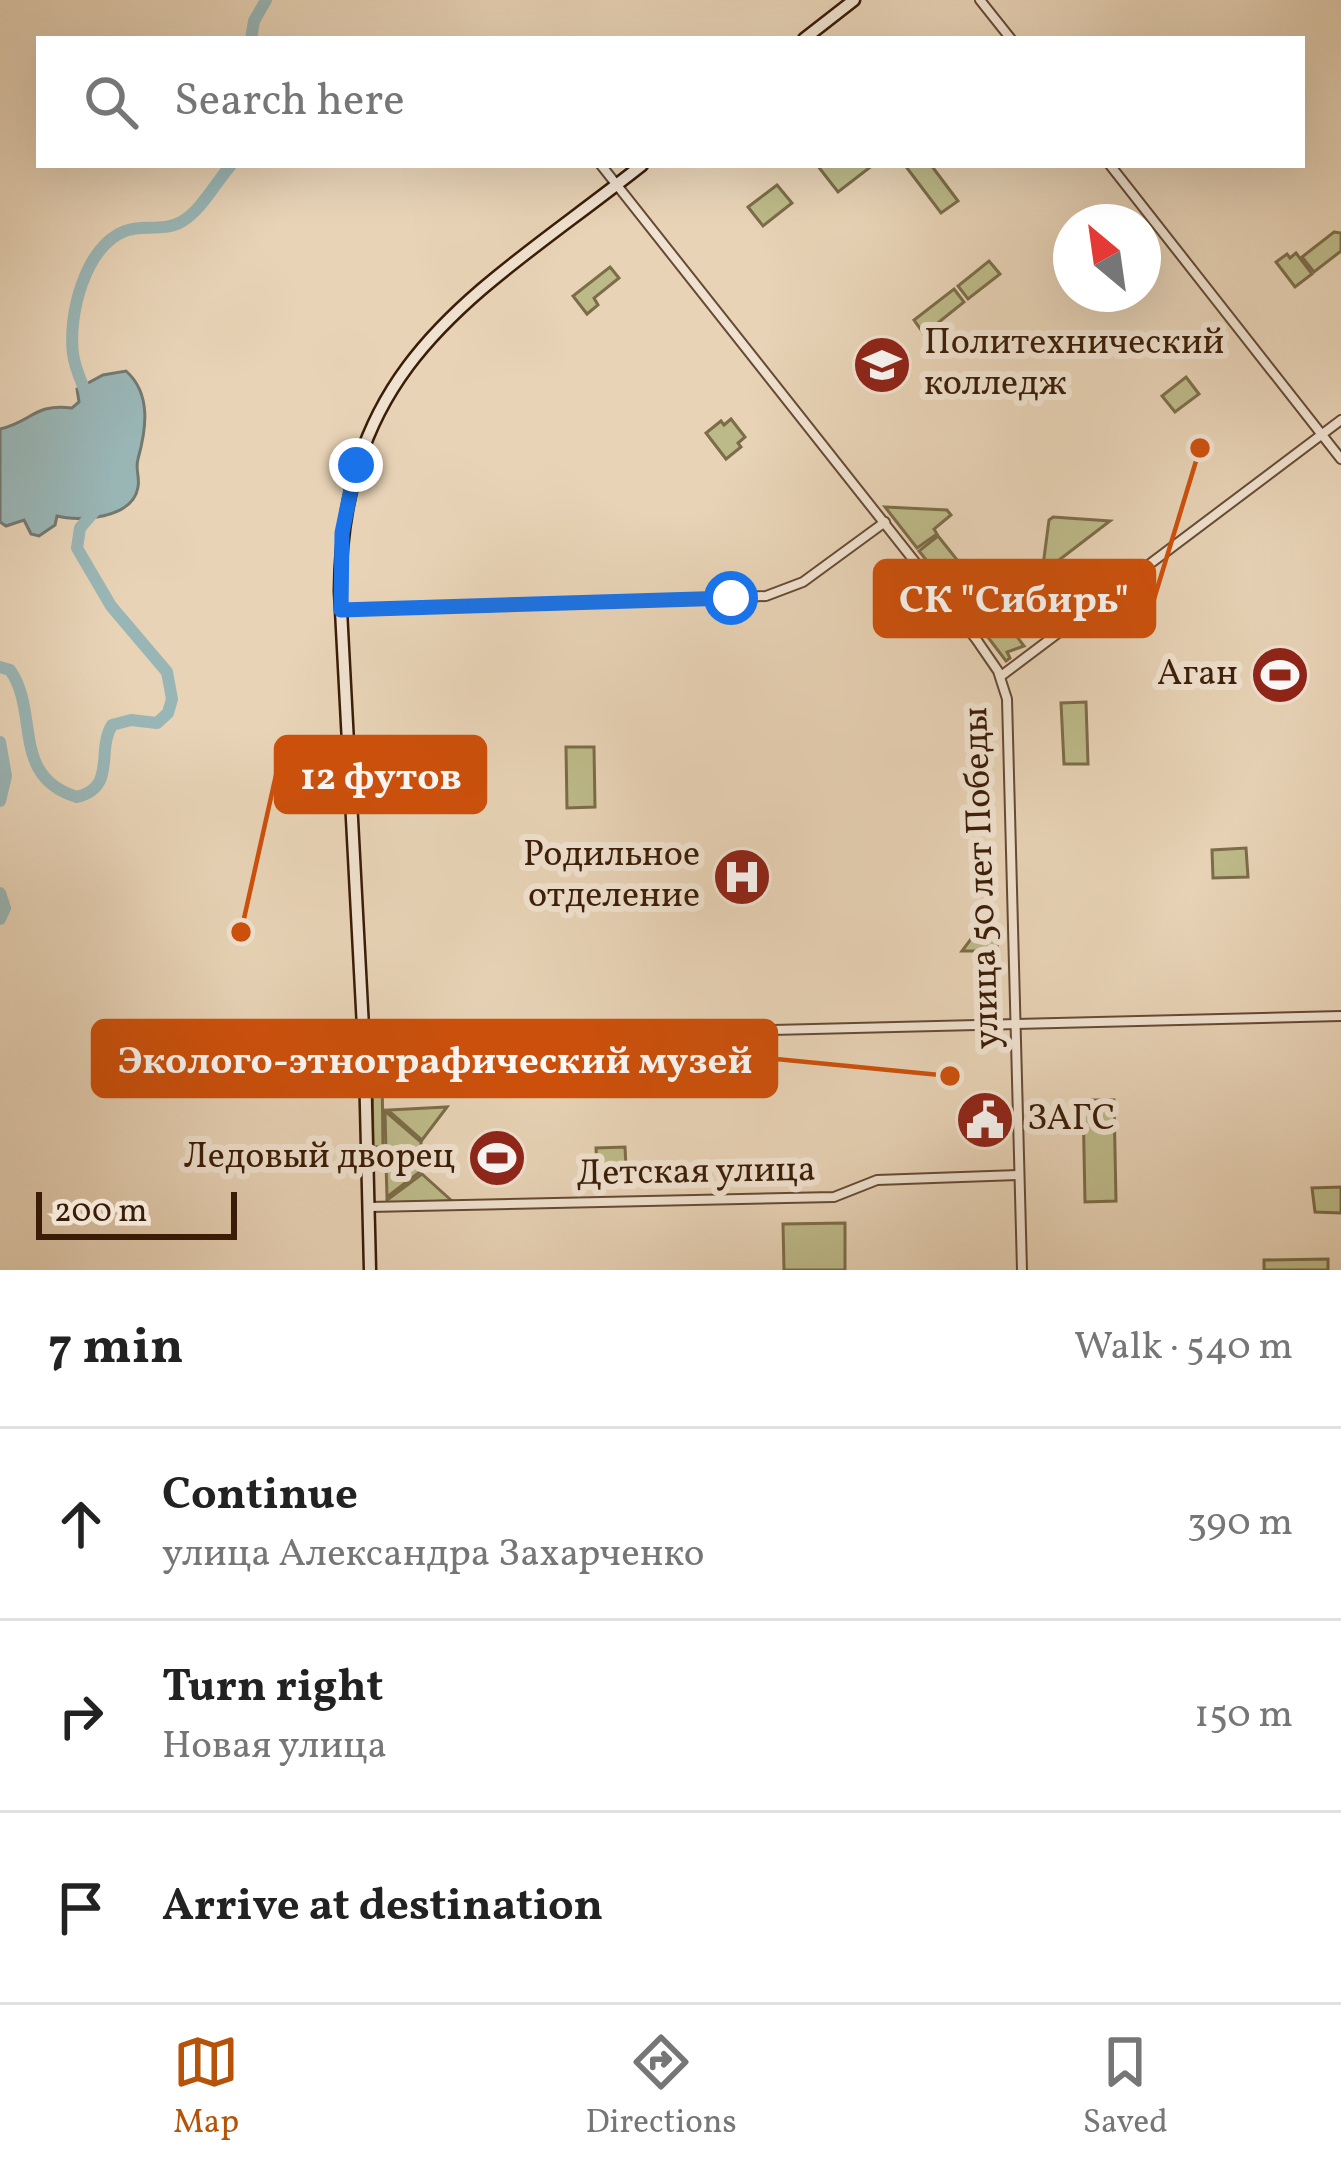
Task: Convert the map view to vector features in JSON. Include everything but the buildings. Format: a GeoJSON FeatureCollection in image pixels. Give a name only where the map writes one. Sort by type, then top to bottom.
{"type":"FeatureCollection","features":[{"type":"Feature","properties":{"kind":"street"},"geometry":{"type":"LineString","coordinates":[[808,36],[854,0]]}},
{"type":"Feature","properties":{"kind":"street"},"geometry":{"type":"LineString","coordinates":[[980,0],[1009,36]]}},
{"type":"Feature","properties":{"kind":"street","name":"улица 50 лет Победы"},"geometry":{"type":"LineString","coordinates":[[604,168],[885,522],[1000,676],[1007,699],[1022,1270]]}},
{"type":"Feature","properties":{"kind":"street"},"geometry":{"type":"LineString","coordinates":[[370,1270],[364,1040],[341,610],[341,544],[350,489],[366,437],[401,373],[448,319],[639,168]]}},
{"type":"Feature","properties":{"kind":"street"},"geometry":{"type":"LineString","coordinates":[[1112,168],[1341,459]]}},
{"type":"Feature","properties":{"kind":"street"},"geometry":{"type":"LineString","coordinates":[[1000,676],[1341,420]]}},
{"type":"Feature","properties":{"kind":"street"},"geometry":{"type":"LineString","coordinates":[[341,610],[766,596],[803,582],[885,522]]}},
{"type":"Feature","properties":{"kind":"street"},"geometry":{"type":"LineString","coordinates":[[364,1040],[1341,1016]]}},
{"type":"Feature","properties":{"kind":"street","name":"Детская улица"},"geometry":{"type":"LineString","coordinates":[[369,1207],[834,1197],[877,1180],[1019,1175]]}},
{"type":"Feature","properties":{"kind":"shaded area"},"geometry":{"type":"Polygon","coordinates":[[[819,168],[869,168],[838,192],[819,168]]]}},
{"type":"Feature","properties":{"kind":"shaded area"},"geometry":{"type":"Polygon","coordinates":[[[907,168],[933,168],[958,201],[941,213],[907,168]]]}},
{"type":"Feature","properties":{"kind":"shaded area"},"geometry":{"type":"Polygon","coordinates":[[[777,185],[792,203],[763,226],[748,207],[777,185]]]}},
{"type":"Feature","properties":{"kind":"shaded area"},"geometry":{"type":"Polygon","coordinates":[[[1334,232],[1341,233],[1341,251],[1314,272],[1302,257],[1334,232]]]}},
{"type":"Feature","properties":{"kind":"shaded area"},"geometry":{"type":"Polygon","coordinates":[[[1296,253],[1312,274],[1295,287],[1276,262],[1296,253]]]}},
{"type":"Feature","properties":{"kind":"shaded area"},"geometry":{"type":"Polygon","coordinates":[[[989,261],[1000,274],[968,299],[958,286],[989,261]]]}},
{"type":"Feature","properties":{"kind":"shaded area"},"geometry":{"type":"Polygon","coordinates":[[[610,267],[619,278],[594,298],[598,305],[587,314],[573,296],[610,267]]]}},
{"type":"Feature","properties":{"kind":"shaded area"},"geometry":{"type":"Polygon","coordinates":[[[954,289],[964,302],[924,334],[914,320],[954,289]]]}},
{"type":"Feature","properties":{"kind":"shaded area"},"geometry":{"type":"Polygon","coordinates":[[[1186,377],[1199,394],[1175,412],[1162,396],[1186,377]]]}},
{"type":"Feature","properties":{"kind":"shaded area"},"geometry":{"type":"Polygon","coordinates":[[[731,419],[745,437],[726,459],[706,433],[731,419]]]}},
{"type":"Feature","properties":{"kind":"shaded area"},"geometry":{"type":"Polygon","coordinates":[[[885,507],[947,510],[951,515],[934,529],[937,534],[917,548],[885,507]]]}},
{"type":"Feature","properties":{"kind":"shaded area"},"geometry":{"type":"Polygon","coordinates":[[[1053,517],[1110,521],[1042,573],[1053,517]]]}},
{"type":"Feature","properties":{"kind":"shaded area"},"geometry":{"type":"Polygon","coordinates":[[[938,536],[958,561],[939,576],[919,551],[938,536]]]}},
{"type":"Feature","properties":{"kind":"shaded area"},"geometry":{"type":"Polygon","coordinates":[[[1006,622],[1024,646],[1007,652],[1010,658],[1006,661],[987,636],[1006,622]]]}},
{"type":"Feature","properties":{"kind":"shaded area"},"geometry":{"type":"Polygon","coordinates":[[[1086,702],[1088,764],[1064,764],[1061,703],[1086,702]]]}},
{"type":"Feature","properties":{"kind":"shaded area"},"geometry":{"type":"Polygon","coordinates":[[[566,747],[594,747],[595,807],[567,808],[566,747]]]}},
{"type":"Feature","properties":{"kind":"shaded area"},"geometry":{"type":"Polygon","coordinates":[[[1246,848],[1248,877],[1213,878],[1212,850],[1246,848]]]}},
{"type":"Feature","properties":{"kind":"shaded area"},"geometry":{"type":"Polygon","coordinates":[[[998,934],[997,951],[962,951],[974,935],[998,934]]]}},
{"type":"Feature","properties":{"kind":"shaded area"},"geometry":{"type":"Polygon","coordinates":[[[372,1067],[382,1067],[383,1147],[373,1147],[372,1067]]]}},
{"type":"Feature","properties":{"kind":"shaded area"},"geometry":{"type":"Polygon","coordinates":[[[1083,1100],[1114,1100],[1116,1201],[1085,1202],[1083,1100]]]}},
{"type":"Feature","properties":{"kind":"shaded area"},"geometry":{"type":"Polygon","coordinates":[[[447,1107],[422,1140],[388,1110],[447,1107]]]}},
{"type":"Feature","properties":{"kind":"shaded area"},"geometry":{"type":"Polygon","coordinates":[[[385,1111],[421,1142],[421,1154],[386,1154],[385,1111]]]}},
{"type":"Feature","properties":{"kind":"shaded area"},"geometry":{"type":"Polygon","coordinates":[[[625,1147],[626,1167],[597,1167],[596,1148],[625,1147]]]}},
{"type":"Feature","properties":{"kind":"shaded area"},"geometry":{"type":"Polygon","coordinates":[[[421,1162],[421,1171],[387,1197],[386,1163],[421,1162]]]}},
{"type":"Feature","properties":{"kind":"shaded area"},"geometry":{"type":"Polygon","coordinates":[[[422,1174],[452,1201],[387,1203],[387,1200],[422,1174]]]}},
{"type":"Feature","properties":{"kind":"shaded area"},"geometry":{"type":"Polygon","coordinates":[[[1341,1187],[1341,1213],[1315,1212],[1312,1188],[1341,1187]]]}},
{"type":"Feature","properties":{"kind":"shaded area"},"geometry":{"type":"Polygon","coordinates":[[[845,1223],[845,1270],[784,1270],[783,1224],[845,1223]]]}},
{"type":"Feature","properties":{"kind":"shaded area"},"geometry":{"type":"Polygon","coordinates":[[[1328,1259],[1328,1270],[1264,1270],[1264,1260],[1328,1259]]]}},
{"type":"Feature","properties":{"kind":"water"},"geometry":{"type":"Polygon","coordinates":[[[126,371],[140,390],[145,413],[134,498],[104,516],[57,516],[55,525],[39,536],[31,534],[24,520],[6,526],[0,522],[0,429],[49,408],[72,408],[79,402],[77,389],[103,375],[126,371]]]}},
{"type":"Feature","properties":{"kind":"waterway"},"geometry":{"type":"LineString","coordinates":[[252,36],[266,0]]}},
{"type":"Feature","properties":{"kind":"waterway"},"geometry":{"type":"LineString","coordinates":[[88,399],[75,366],[73,320],[82,284],[99,251],[125,231],[181,222],[202,204],[229,168]]}},
{"type":"Feature","properties":{"kind":"waterway"},"geometry":{"type":"LineString","coordinates":[[0,667],[10,670],[19,687],[34,759],[42,775],[77,797],[89,792],[101,777],[112,725],[131,720],[157,723],[168,713],[172,699],[167,672],[111,606],[77,548],[80,528],[98,507]]}},
{"type":"Feature","properties":{"kind":"waterway"},"geometry":{"type":"LineString","coordinates":[[0,742],[6,776],[0,801]]}},
{"type":"Feature","properties":{"kind":"waterway"},"geometry":{"type":"LineString","coordinates":[[0,893],[5,908],[0,919]]}},
{"type":"Feature","properties":{"kind":"place","name":"Политехнический колледж"},"geometry":{"type":"Point","coordinates":[882,365]}},
{"type":"Feature","properties":{"kind":"place","name":"СК \"Сибирь\""},"geometry":{"type":"Point","coordinates":[1200,448]}},
{"type":"Feature","properties":{"kind":"place","name":"Аган"},"geometry":{"type":"Point","coordinates":[1280,675]}},
{"type":"Feature","properties":{"kind":"place","name":"Родильное отделение"},"geometry":{"type":"Point","coordinates":[742,877]}},
{"type":"Feature","properties":{"kind":"place","name":"12 футов"},"geometry":{"type":"Point","coordinates":[241,932]}},
{"type":"Feature","properties":{"kind":"place","name":"Эколого-этнографический музей"},"geometry":{"type":"Point","coordinates":[950,1076]}},
{"type":"Feature","properties":{"kind":"place","name":"ЗАГС"},"geometry":{"type":"Point","coordinates":[985,1120]}},
{"type":"Feature","properties":{"kind":"place","name":"Ледовый дворец"},"geometry":{"type":"Point","coordinates":[497,1158]}},
{"type":"Feature","properties":{"kind":"route"},"geometry":{"type":"LineString","coordinates":[[356,465],[342,533],[341,610],[731,598]]}}]}
